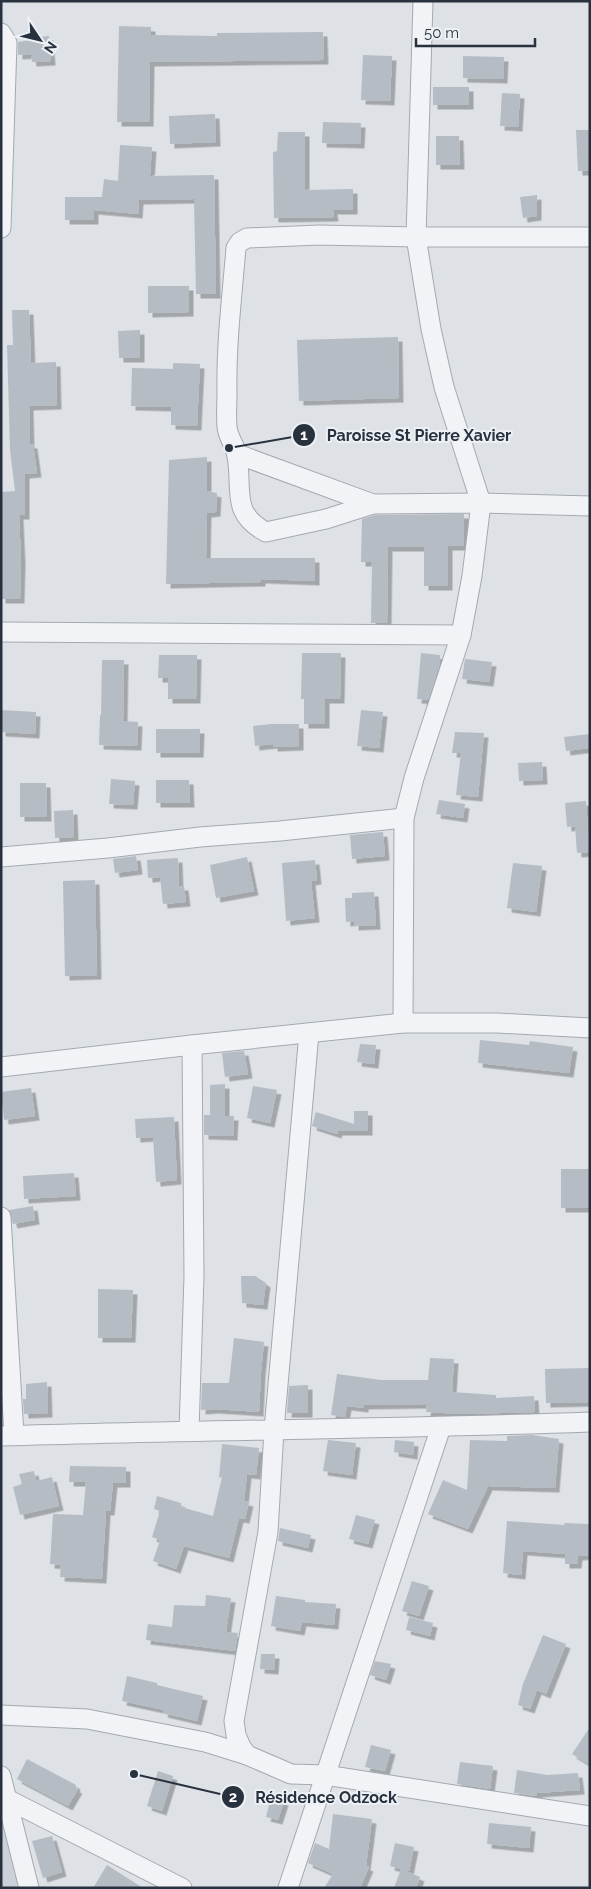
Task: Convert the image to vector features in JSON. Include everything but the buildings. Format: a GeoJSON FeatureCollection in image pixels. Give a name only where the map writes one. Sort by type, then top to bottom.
{"type":"FeatureCollection","features":[{"type":"Feature","properties":{"kind":"street"},"geometry":{"type":"LineString","coordinates":[[403,1023],[404,818],[414,778],[461,635],[472,576],[481,503],[444,386],[431,330],[416,237],[423,1]]}},
{"type":"Feature","properties":{"kind":"street"},"geometry":{"type":"LineString","coordinates":[[1,33],[8,43],[1,228]]}},
{"type":"Feature","properties":{"kind":"street"},"geometry":{"type":"LineString","coordinates":[[590,237],[319,235],[247,238],[240,242],[236,248],[227,370],[228,435],[237,454],[239,488],[245,517],[254,526],[266,532],[326,519],[373,504],[481,503],[590,506]]}},
{"type":"Feature","properties":{"kind":"street"},"geometry":{"type":"LineString","coordinates":[[237,454],[373,504]]}},
{"type":"Feature","properties":{"kind":"street"},"geometry":{"type":"LineString","coordinates":[[1,632],[461,635]]}},
{"type":"Feature","properties":{"kind":"street"},"geometry":{"type":"LineString","coordinates":[[1,857],[404,818]]}},
{"type":"Feature","properties":{"kind":"street"},"geometry":{"type":"LineString","coordinates":[[1,1067],[192,1044],[403,1023],[497,1023],[590,1028]]}},
{"type":"Feature","properties":{"kind":"street"},"geometry":{"type":"LineString","coordinates":[[247,1755],[239,1741],[234,1721],[268,1532],[274,1430],[309,1033]]}},
{"type":"Feature","properties":{"kind":"street"},"geometry":{"type":"LineString","coordinates":[[189,1431],[194,1276],[192,1044]]}},
{"type":"Feature","properties":{"kind":"street"},"geometry":{"type":"LineString","coordinates":[[1,1217],[7,1436],[590,1422]]}},
{"type":"Feature","properties":{"kind":"street"},"geometry":{"type":"LineString","coordinates":[[288,1888],[441,1427]]}},
{"type":"Feature","properties":{"kind":"street"},"geometry":{"type":"LineString","coordinates":[[1,1715],[87,1719],[206,1742],[247,1755],[291,1774],[325,1775],[590,1816]]}},
{"type":"Feature","properties":{"kind":"street"},"geometry":{"type":"LineString","coordinates":[[1,1776],[29,1888]]}},
{"type":"Feature","properties":{"kind":"street"},"geometry":{"type":"LineString","coordinates":[[7,1799],[182,1888]]}},
{"type":"Feature","properties":{"kind":"shaded area"},"geometry":{"type":"Polygon","coordinates":[[[1,1820],[12,1860],[18,1874],[17,1888],[1,1888],[1,1820]]]}},
{"type":"Feature","properties":{"kind":"place","name":"Paroisse St Pierre Xavier"},"geometry":{"type":"Point","coordinates":[229,448]}},
{"type":"Feature","properties":{"kind":"place","name":"Résidence Odzock"},"geometry":{"type":"Point","coordinates":[134,1774]}}]}
